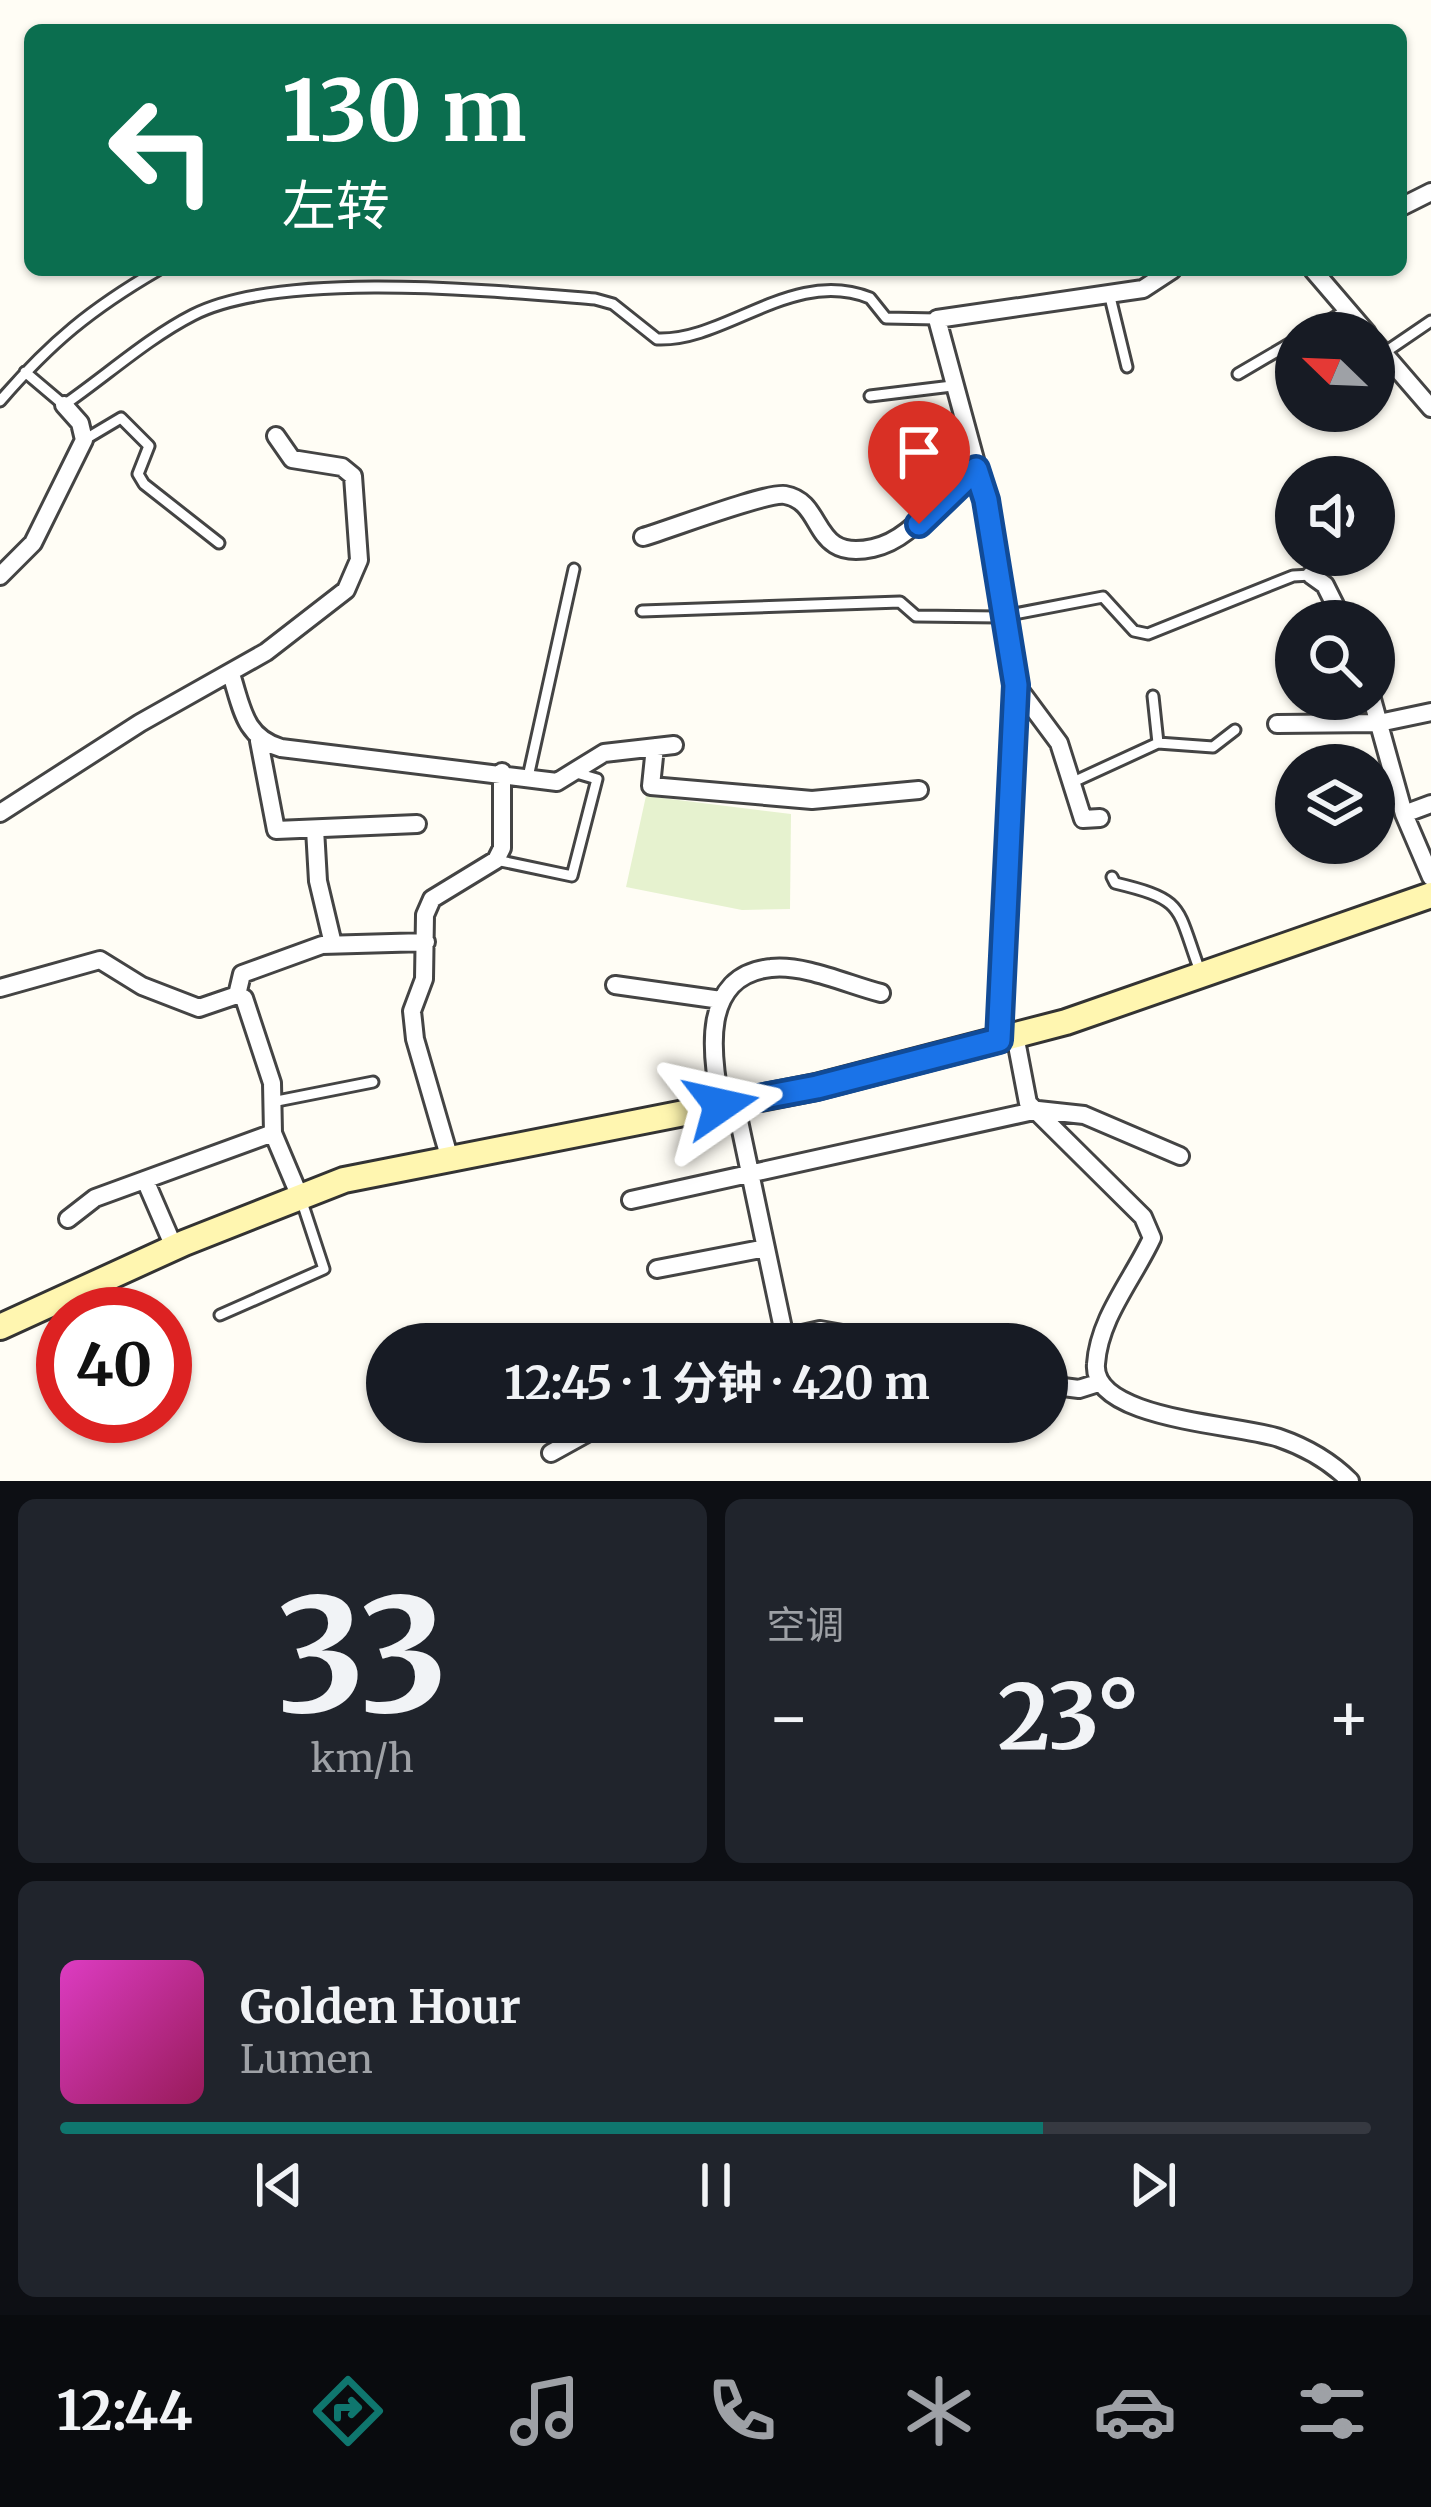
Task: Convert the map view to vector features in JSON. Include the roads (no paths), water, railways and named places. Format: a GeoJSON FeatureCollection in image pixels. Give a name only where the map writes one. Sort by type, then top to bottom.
{"type":"FeatureCollection","features":[{"type":"Feature","properties":{"kind":"street"},"geometry":{"type":"LineString","coordinates":[[1163,276],[1143,289],[937,319],[976,469],[1016,685],[1007,1038],[1028,1103],[1143,1217],[1152,1238],[1102,1334],[1095,1367],[1098,1383],[1126,1406],[1277,1437],[1316,1454],[1350,1481]]}},
{"type":"Feature","properties":{"kind":"street"},"geometry":{"type":"LineString","coordinates":[[1318,276],[1347,310]]}},
{"type":"Feature","properties":{"kind":"street"},"geometry":{"type":"LineString","coordinates":[[1395,366],[1431,408]]}},
{"type":"Feature","properties":{"kind":"street"},"geometry":{"type":"LineString","coordinates":[[0,576],[33,543],[84,440],[80,424],[64,405]]}},
{"type":"Feature","properties":{"kind":"street"},"geometry":{"type":"LineString","coordinates":[[0,813],[140,723],[231,674],[346,590],[359,560],[353,476],[342,467],[292,459],[276,436]]}},
{"type":"Feature","properties":{"kind":"street"},"geometry":{"type":"LineString","coordinates":[[643,537],[724,514],[760,495],[787,495],[801,501],[828,543],[845,550],[872,548],[919,524],[976,469]]}},
{"type":"Feature","properties":{"kind":"street"},"geometry":{"type":"LineString","coordinates":[[1312,576],[1332,600]]}},
{"type":"Feature","properties":{"kind":"street"},"geometry":{"type":"LineString","coordinates":[[231,674],[248,727],[259,741],[272,824],[282,832],[417,824]]}},
{"type":"Feature","properties":{"kind":"street"},"geometry":{"type":"LineString","coordinates":[[1016,685],[1059,743],[1082,819],[1100,818]]}},
{"type":"Feature","properties":{"kind":"street"},"geometry":{"type":"LineString","coordinates":[[1277,724],[1379,723],[1431,712]]}},
{"type":"Feature","properties":{"kind":"street"},"geometry":{"type":"LineString","coordinates":[[1378,720],[1404,814],[1431,877]]}},
{"type":"Feature","properties":{"kind":"street"},"geometry":{"type":"LineString","coordinates":[[259,741],[557,782],[604,753],[674,745]]}},
{"type":"Feature","properties":{"kind":"street"},"geometry":{"type":"LineString","coordinates":[[655,746],[651,786],[812,800],[919,790]]}},
{"type":"Feature","properties":{"kind":"street"},"geometry":{"type":"LineString","coordinates":[[449,1156],[415,1039],[412,1011],[424,979],[425,915],[432,898],[496,860],[502,848],[502,772]]}},
{"type":"Feature","properties":{"kind":"street"},"geometry":{"type":"LineString","coordinates":[[1404,814],[1431,804]]}},
{"type":"Feature","properties":{"kind":"street"},"geometry":{"type":"LineString","coordinates":[[315,829],[318,881],[333,944]]}},
{"type":"Feature","properties":{"kind":"street"},"geometry":{"type":"LineString","coordinates":[[0,1327],[174,1247],[344,1180],[728,1103],[1007,1038],[1431,895]]}},
{"type":"Feature","properties":{"kind":"street"},"geometry":{"type":"LineString","coordinates":[[237,995],[242,974],[333,944],[426,942]]}},
{"type":"Feature","properties":{"kind":"street"},"geometry":{"type":"LineString","coordinates":[[0,988],[100,960],[142,986],[200,1008],[237,995]]}},
{"type":"Feature","properties":{"kind":"street"},"geometry":{"type":"LineString","coordinates":[[782,1323],[752,1174],[711,1055],[721,1000],[740,979],[772,967],[881,993]]}},
{"type":"Feature","properties":{"kind":"street"},"geometry":{"type":"LineString","coordinates":[[614,985],[721,1000]]}},
{"type":"Feature","properties":{"kind":"street"},"geometry":{"type":"LineString","coordinates":[[237,995],[249,1005],[272,1102],[273,1133],[300,1197]]}},
{"type":"Feature","properties":{"kind":"street"},"geometry":{"type":"LineString","coordinates":[[631,1200],[1038,1110],[1084,1114],[1180,1156]]}},
{"type":"Feature","properties":{"kind":"street"},"geometry":{"type":"LineString","coordinates":[[68,1219],[95,1198],[273,1133]]}},
{"type":"Feature","properties":{"kind":"street"},"geometry":{"type":"LineString","coordinates":[[145,1180],[174,1247]]}},
{"type":"Feature","properties":{"kind":"street"},"geometry":{"type":"LineString","coordinates":[[657,1270],[766,1248]]}},
{"type":"Feature","properties":{"kind":"street"},"geometry":{"type":"LineString","coordinates":[[1068,1388],[1098,1383]]}},
{"type":"Feature","properties":{"kind":"street"},"geometry":{"type":"LineString","coordinates":[[551,1453],[569,1443]]}},
{"type":"Feature","properties":{"kind":"lane"},"geometry":{"type":"LineString","coordinates":[[0,400],[88,311],[148,276]]}},
{"type":"Feature","properties":{"kind":"lane"},"geometry":{"type":"LineString","coordinates":[[25,372],[64,405],[191,316],[253,296],[423,291],[595,299],[613,304],[658,339],[673,340],[758,304],[831,291],[870,298],[886,318],[937,319]]}},
{"type":"Feature","properties":{"kind":"lane"},"geometry":{"type":"LineString","coordinates":[[1109,293],[1127,367]]}},
{"type":"Feature","properties":{"kind":"lane"},"geometry":{"type":"LineString","coordinates":[[1395,339],[1431,321]]}},
{"type":"Feature","properties":{"kind":"lane"},"geometry":{"type":"LineString","coordinates":[[1238,374],[1275,352]]}},
{"type":"Feature","properties":{"kind":"lane"},"geometry":{"type":"LineString","coordinates":[[870,396],[952,386]]}},
{"type":"Feature","properties":{"kind":"lane"},"geometry":{"type":"LineString","coordinates":[[84,440],[121,418],[149,446],[138,474],[143,484],[218,543]]}},
{"type":"Feature","properties":{"kind":"lane"},"geometry":{"type":"LineString","coordinates":[[528,777],[574,569]]}},
{"type":"Feature","properties":{"kind":"lane"},"geometry":{"type":"LineString","coordinates":[[642,611],[900,602],[916,616],[1006,616],[1103,596],[1134,631],[1148,634],[1293,576]]}},
{"type":"Feature","properties":{"kind":"lane"},"geometry":{"type":"LineString","coordinates":[[1154,696],[1158,742]]}},
{"type":"Feature","properties":{"kind":"lane"},"geometry":{"type":"LineString","coordinates":[[1071,783],[1158,742],[1214,747],[1235,730]]}},
{"type":"Feature","properties":{"kind":"lane"},"geometry":{"type":"LineString","coordinates":[[496,860],[572,876],[597,779],[573,772]]}},
{"type":"Feature","properties":{"kind":"lane"},"geometry":{"type":"LineString","coordinates":[[1112,877],[1115,883],[1166,896],[1177,906],[1202,976]]}},
{"type":"Feature","properties":{"kind":"lane"},"geometry":{"type":"LineString","coordinates":[[272,1102],[373,1082]]}},
{"type":"Feature","properties":{"kind":"lane"},"geometry":{"type":"LineString","coordinates":[[220,1315],[324,1269],[300,1197]]}}]}
